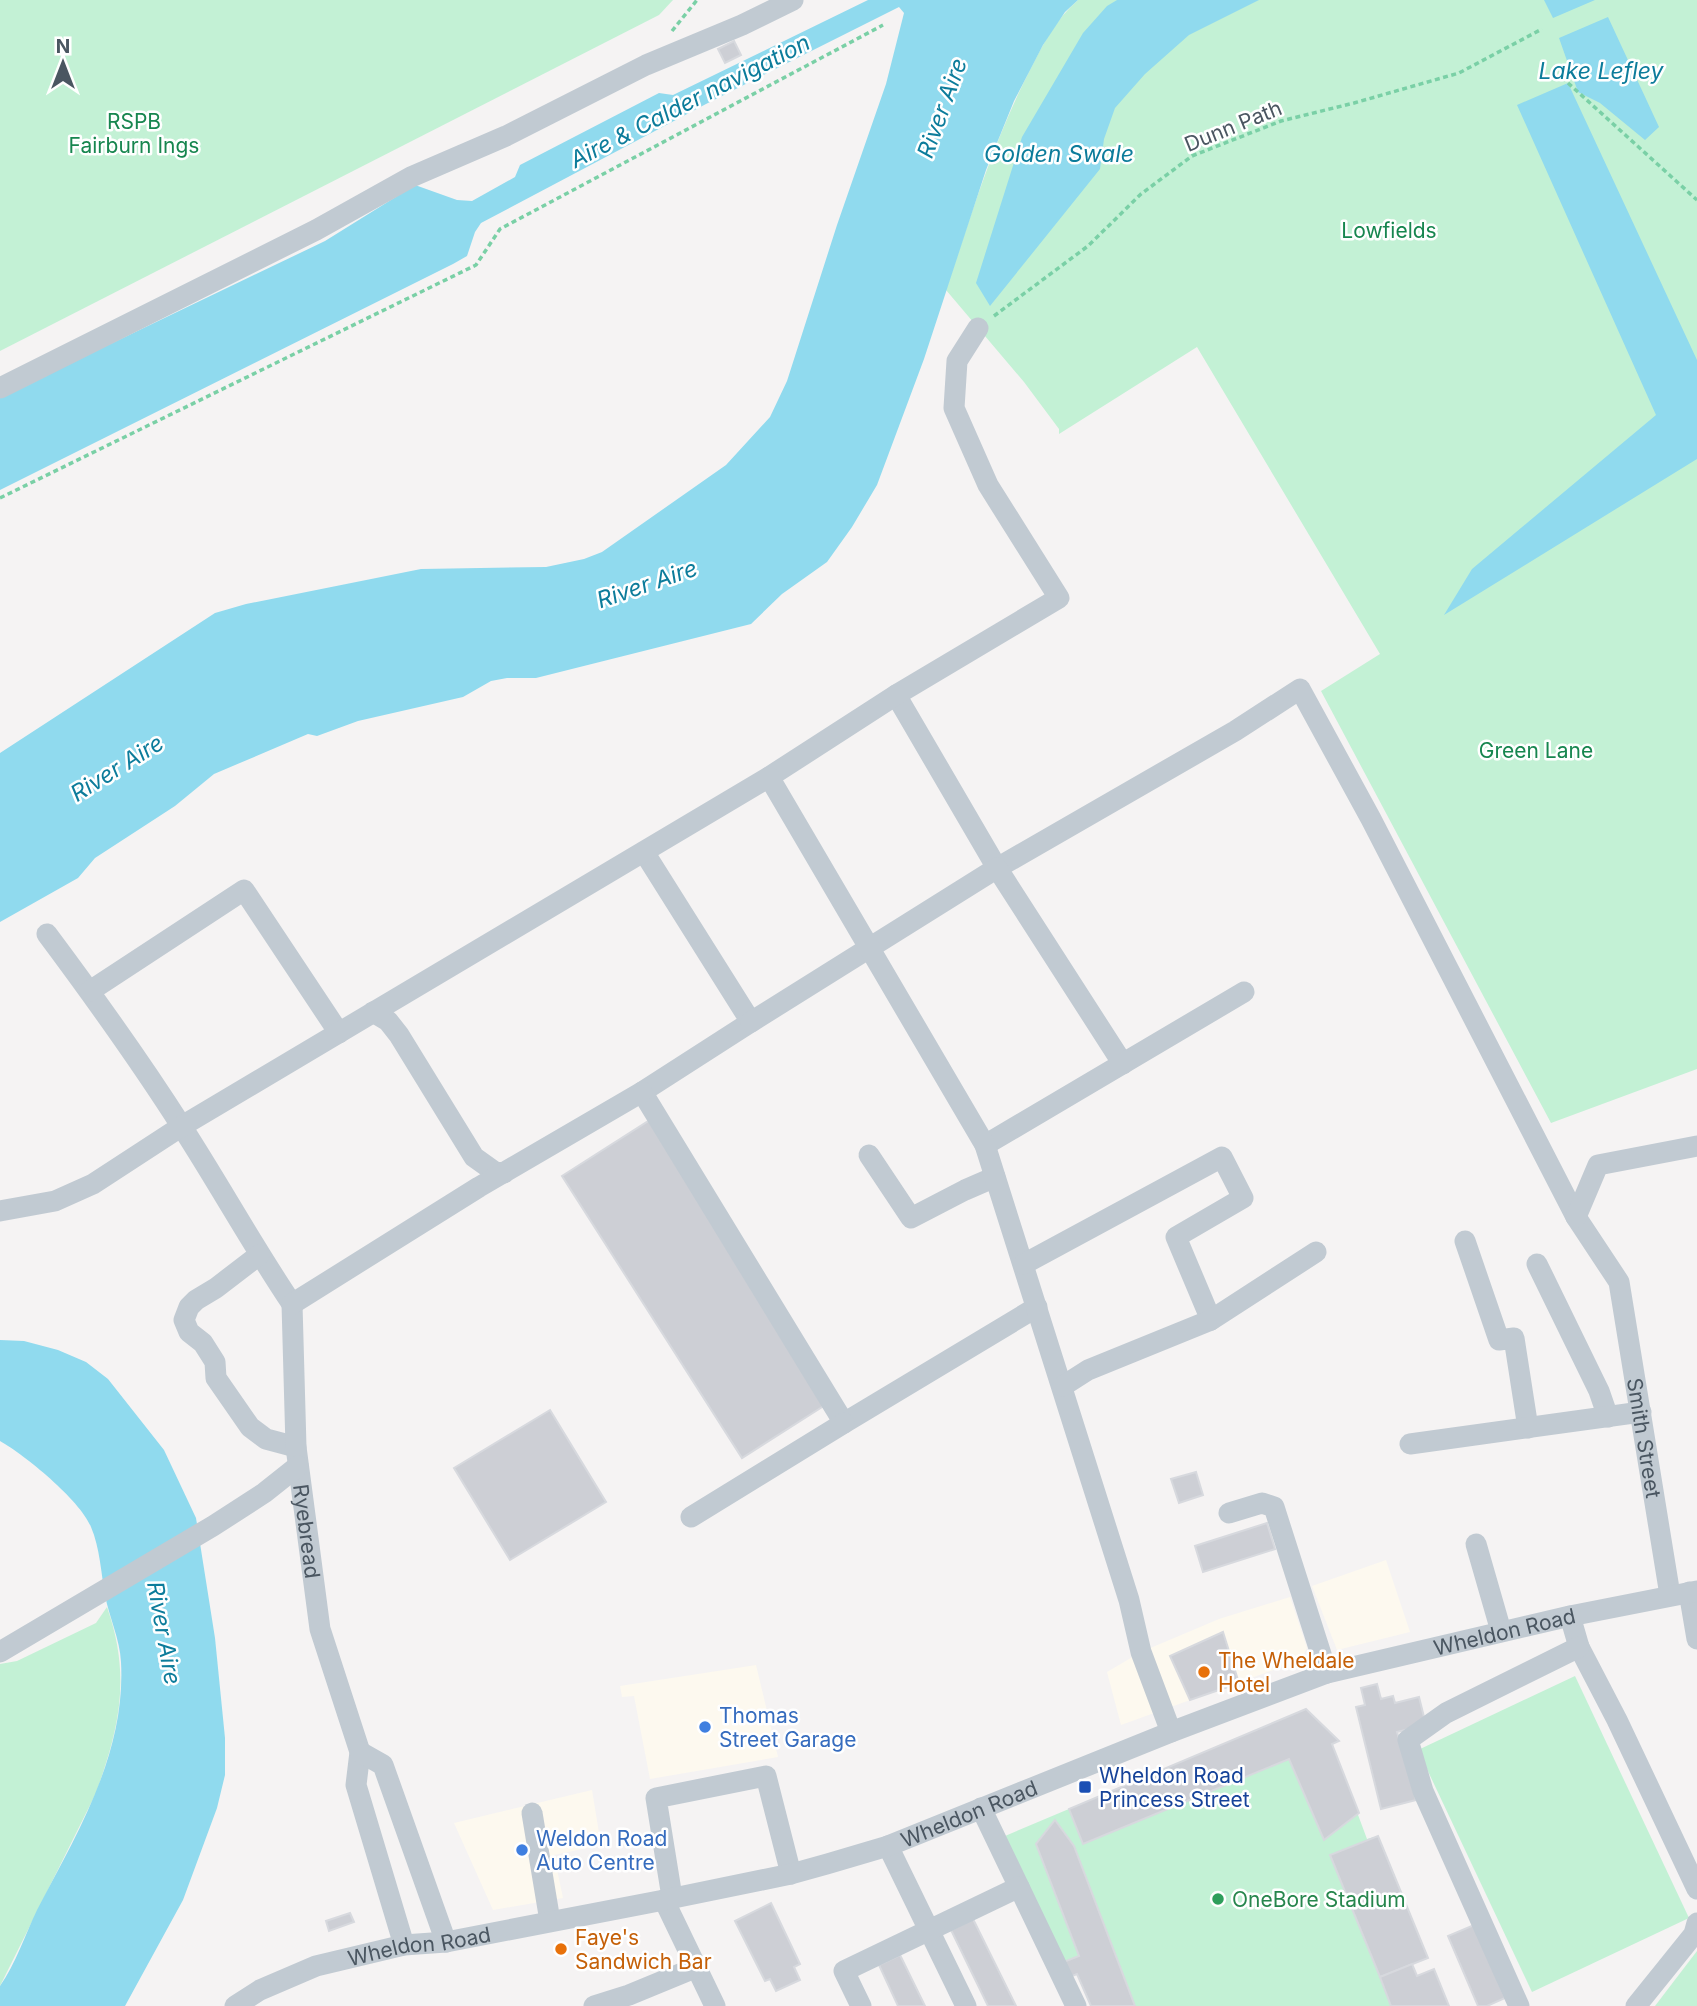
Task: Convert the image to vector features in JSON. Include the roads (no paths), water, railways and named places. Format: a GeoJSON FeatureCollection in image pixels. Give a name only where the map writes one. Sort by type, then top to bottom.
{"type":"FeatureCollection","features":[{"type":"Feature","properties":{"kind":"street"},"geometry":{"type":"LineString","coordinates":[[0,388],[316,230],[411,177],[506,136],[646,65],[793,0]]}},
{"type":"Feature","properties":{"kind":"street"},"geometry":{"type":"LineString","coordinates":[[0,1211],[55,1202],[93,1184],[182,1126],[769,777],[897,695],[1059,598],[988,485],[954,408],[957,361],[978,328]]}},
{"type":"Feature","properties":{"kind":"street"},"geometry":{"type":"LineString","coordinates":[[47,934],[90,991],[182,1126],[259,1255],[292,1304],[504,1173],[642,1092],[997,868],[1235,731],[1300,689],[1371,819],[1576,1217]]}},
{"type":"Feature","properties":{"kind":"street"},"geometry":{"type":"LineString","coordinates":[[897,695],[997,868],[1123,1063]]}},
{"type":"Feature","properties":{"kind":"street"},"geometry":{"type":"LineString","coordinates":[[769,777],[985,1145],[1129,1600],[1141,1652],[1171,1732]]}},
{"type":"Feature","properties":{"kind":"street"},"geometry":{"type":"LineString","coordinates":[[644,852],[751,1022]]}},
{"type":"Feature","properties":{"kind":"street"},"geometry":{"type":"LineString","coordinates":[[90,991],[244,890],[339,1033]]}},
{"type":"Feature","properties":{"kind":"street"},"geometry":{"type":"LineString","coordinates":[[985,1145],[1244,992]]}},
{"type":"Feature","properties":{"kind":"street"},"geometry":{"type":"LineString","coordinates":[[373,1012],[388,1021],[399,1035],[474,1157],[495,1172],[504,1173]]}},
{"type":"Feature","properties":{"kind":"street"},"geometry":{"type":"LineString","coordinates":[[642,1092],[844,1423]]}},
{"type":"Feature","properties":{"kind":"street"},"geometry":{"type":"LineString","coordinates":[[1576,1217],[1598,1164],[1697,1146]]}},
{"type":"Feature","properties":{"kind":"street"},"geometry":{"type":"LineString","coordinates":[[869,1155],[911,1218],[995,1177]]}},
{"type":"Feature","properties":{"kind":"street"},"geometry":{"type":"LineString","coordinates":[[1024,1265],[1222,1157],[1243,1199],[1176,1237],[1211,1320]]}},
{"type":"Feature","properties":{"kind":"street","name":"Smith Street"},"geometry":{"type":"LineString","coordinates":[[1576,1217],[1619,1282],[1641,1412],[1697,1639]]}},
{"type":"Feature","properties":{"kind":"street"},"geometry":{"type":"LineString","coordinates":[[1465,1241],[1499,1340],[1514,1338],[1528,1428]]}},
{"type":"Feature","properties":{"kind":"street"},"geometry":{"type":"LineString","coordinates":[[1063,1386],[1088,1370],[1211,1320],[1316,1252]]}},
{"type":"Feature","properties":{"kind":"street"},"geometry":{"type":"LineString","coordinates":[[0,1652],[264,1493],[297,1457],[250,1427],[216,1378],[215,1362],[209,1352],[203,1343],[189,1332],[184,1320],[189,1307],[196,1300],[259,1255]]}},
{"type":"Feature","properties":{"kind":"street"},"geometry":{"type":"LineString","coordinates":[[1537,1264],[1599,1391],[1608,1417]]}},
{"type":"Feature","properties":{"kind":"street","name":"Ryebread"},"geometry":{"type":"LineString","coordinates":[[292,1304],[297,1457],[320,1629],[360,1752],[356,1784],[404,1945]]}},
{"type":"Feature","properties":{"kind":"street"},"geometry":{"type":"LineString","coordinates":[[691,1517],[1037,1307]]}},
{"type":"Feature","properties":{"kind":"street"},"geometry":{"type":"LineString","coordinates":[[1410,1444],[1641,1412]]}},
{"type":"Feature","properties":{"kind":"street"},"geometry":{"type":"LineString","coordinates":[[1230,1513],[1262,1503],[1274,1507],[1326,1673]]}},
{"type":"Feature","properties":{"kind":"street"},"geometry":{"type":"LineString","coordinates":[[1476,1544],[1501,1631]]}},
{"type":"Feature","properties":{"kind":"street","name":"Wheldon Road"},"geometry":{"type":"LineString","coordinates":[[234,2006],[260,1990],[316,1966],[404,1945],[446,1942],[791,1874],[888,1846],[1326,1673],[1501,1631],[1685,1593]]}},
{"type":"Feature","properties":{"kind":"street"},"geometry":{"type":"LineString","coordinates":[[1570,1616],[1579,1647],[1623,1732],[1697,1889]]}},
{"type":"Feature","properties":{"kind":"street"},"geometry":{"type":"LineString","coordinates":[[1519,2006],[1423,1791],[1408,1740],[1446,1713],[1579,1647]]}},
{"type":"Feature","properties":{"kind":"street"},"geometry":{"type":"LineString","coordinates":[[360,1752],[383,1765],[446,1942]]}},
{"type":"Feature","properties":{"kind":"street"},"geometry":{"type":"LineString","coordinates":[[716,2006],[668,1898],[656,1798],[766,1776],[791,1874]]}},
{"type":"Feature","properties":{"kind":"street"},"geometry":{"type":"LineString","coordinates":[[981,1808],[1076,2006]]}},
{"type":"Feature","properties":{"kind":"street"},"geometry":{"type":"LineString","coordinates":[[532,1813],[550,1921]]}},
{"type":"Feature","properties":{"kind":"street"},"geometry":{"type":"LineString","coordinates":[[888,1846],[966,2006]]}},
{"type":"Feature","properties":{"kind":"street"},"geometry":{"type":"LineString","coordinates":[[861,2006],[844,1971],[1019,1887]]}},
{"type":"Feature","properties":{"kind":"street"},"geometry":{"type":"LineString","coordinates":[[1636,2006],[1694,1934],[1697,1923]]}},
{"type":"Feature","properties":{"kind":"street"},"geometry":{"type":"LineString","coordinates":[[594,2006],[632,2000],[697,1967]]}},
{"type":"Feature","properties":{"kind":"water"},"geometry":{"type":"Polygon","coordinates":[[[868,0],[1078,0],[1065,12],[1043,45],[1014,101],[986,170],[924,359],[877,485],[827,562],[782,594],[751,624],[536,678],[491,681],[463,697],[358,721],[317,736],[308,734],[214,774],[175,806],[95,858],[78,878],[0,922],[0,753],[215,613],[246,604],[421,569],[546,567],[584,559],[602,552],[726,465],[770,417],[787,381],[886,84],[904,13],[899,7],[706,104],[481,223],[467,256],[453,264],[0,490],[0,397],[325,241],[415,185],[457,200],[472,201],[515,177],[520,165],[659,93],[673,95],[868,0]]]}},
{"type":"Feature","properties":{"kind":"water","name":"Golden Swale"},"geometry":{"type":"Polygon","coordinates":[[[1117,0],[1259,0],[1189,35],[1145,74],[1115,108],[1104,139],[1100,169],[990,306],[976,283],[1022,137],[1083,33],[1107,6],[1117,0]]]}},
{"type":"Feature","properties":{"kind":"water"},"geometry":{"type":"Polygon","coordinates":[[[1544,0],[1595,0],[1553,18],[1544,0]]]}},
{"type":"Feature","properties":{"kind":"water","name":"Lake Lefley"},"geometry":{"type":"Polygon","coordinates":[[[1608,17],[1659,127],[1645,140],[1600,103],[1578,92],[1559,38],[1608,17]]]}},
{"type":"Feature","properties":{"kind":"water"},"geometry":{"type":"Polygon","coordinates":[[[1568,83],[1697,360],[1697,459],[1444,615],[1472,569],[1656,415],[1517,105],[1568,83]]]}},
{"type":"Feature","properties":{"kind":"water","name":"River Aire"},"geometry":{"type":"Polygon","coordinates":[[[0,1340],[24,1341],[58,1350],[86,1362],[108,1379],[164,1450],[196,1518],[215,1638],[225,1738],[225,1775],[217,1808],[183,1900],[125,2006],[0,2006],[0,1986],[83,1821],[107,1760],[121,1696],[121,1662],[96,1543],[85,1516],[51,1480],[0,1441],[0,1340]]]}},
{"type":"Feature","properties":{"kind":"place","name":"The Wheldale Hotel"},"geometry":{"type":"Point","coordinates":[1204,1672]}},
{"type":"Feature","properties":{"kind":"place","name":"Thomas Street Garage"},"geometry":{"type":"Point","coordinates":[705,1727]}},
{"type":"Feature","properties":{"kind":"place","name":"Wheldon Road Princess Street"},"geometry":{"type":"Point","coordinates":[1085,1787]}},
{"type":"Feature","properties":{"kind":"place","name":"Weldon Road Auto Centre"},"geometry":{"type":"Point","coordinates":[522,1850]}},
{"type":"Feature","properties":{"kind":"place","name":"OneBore Stadium"},"geometry":{"type":"Point","coordinates":[1218,1899]}},
{"type":"Feature","properties":{"kind":"place","name":"Faye's Sandwich Bar"},"geometry":{"type":"Point","coordinates":[561,1949]}},
{"type":"Feature","properties":{"kind":"water label","name":"Aire & Calder navigation"},"geometry":{"type":"Point","coordinates":[690,101]}},
{"type":"Feature","properties":{"kind":"park label","name":"RSPB Fairburn Ings"},"geometry":{"type":"Point","coordinates":[134,133]}},
{"type":"Feature","properties":{"kind":"park label","name":"Lowfields"},"geometry":{"type":"Point","coordinates":[1389,230]}},
{"type":"Feature","properties":{"kind":"park label","name":"Green Lane"},"geometry":{"type":"Point","coordinates":[1536,750]}}]}
